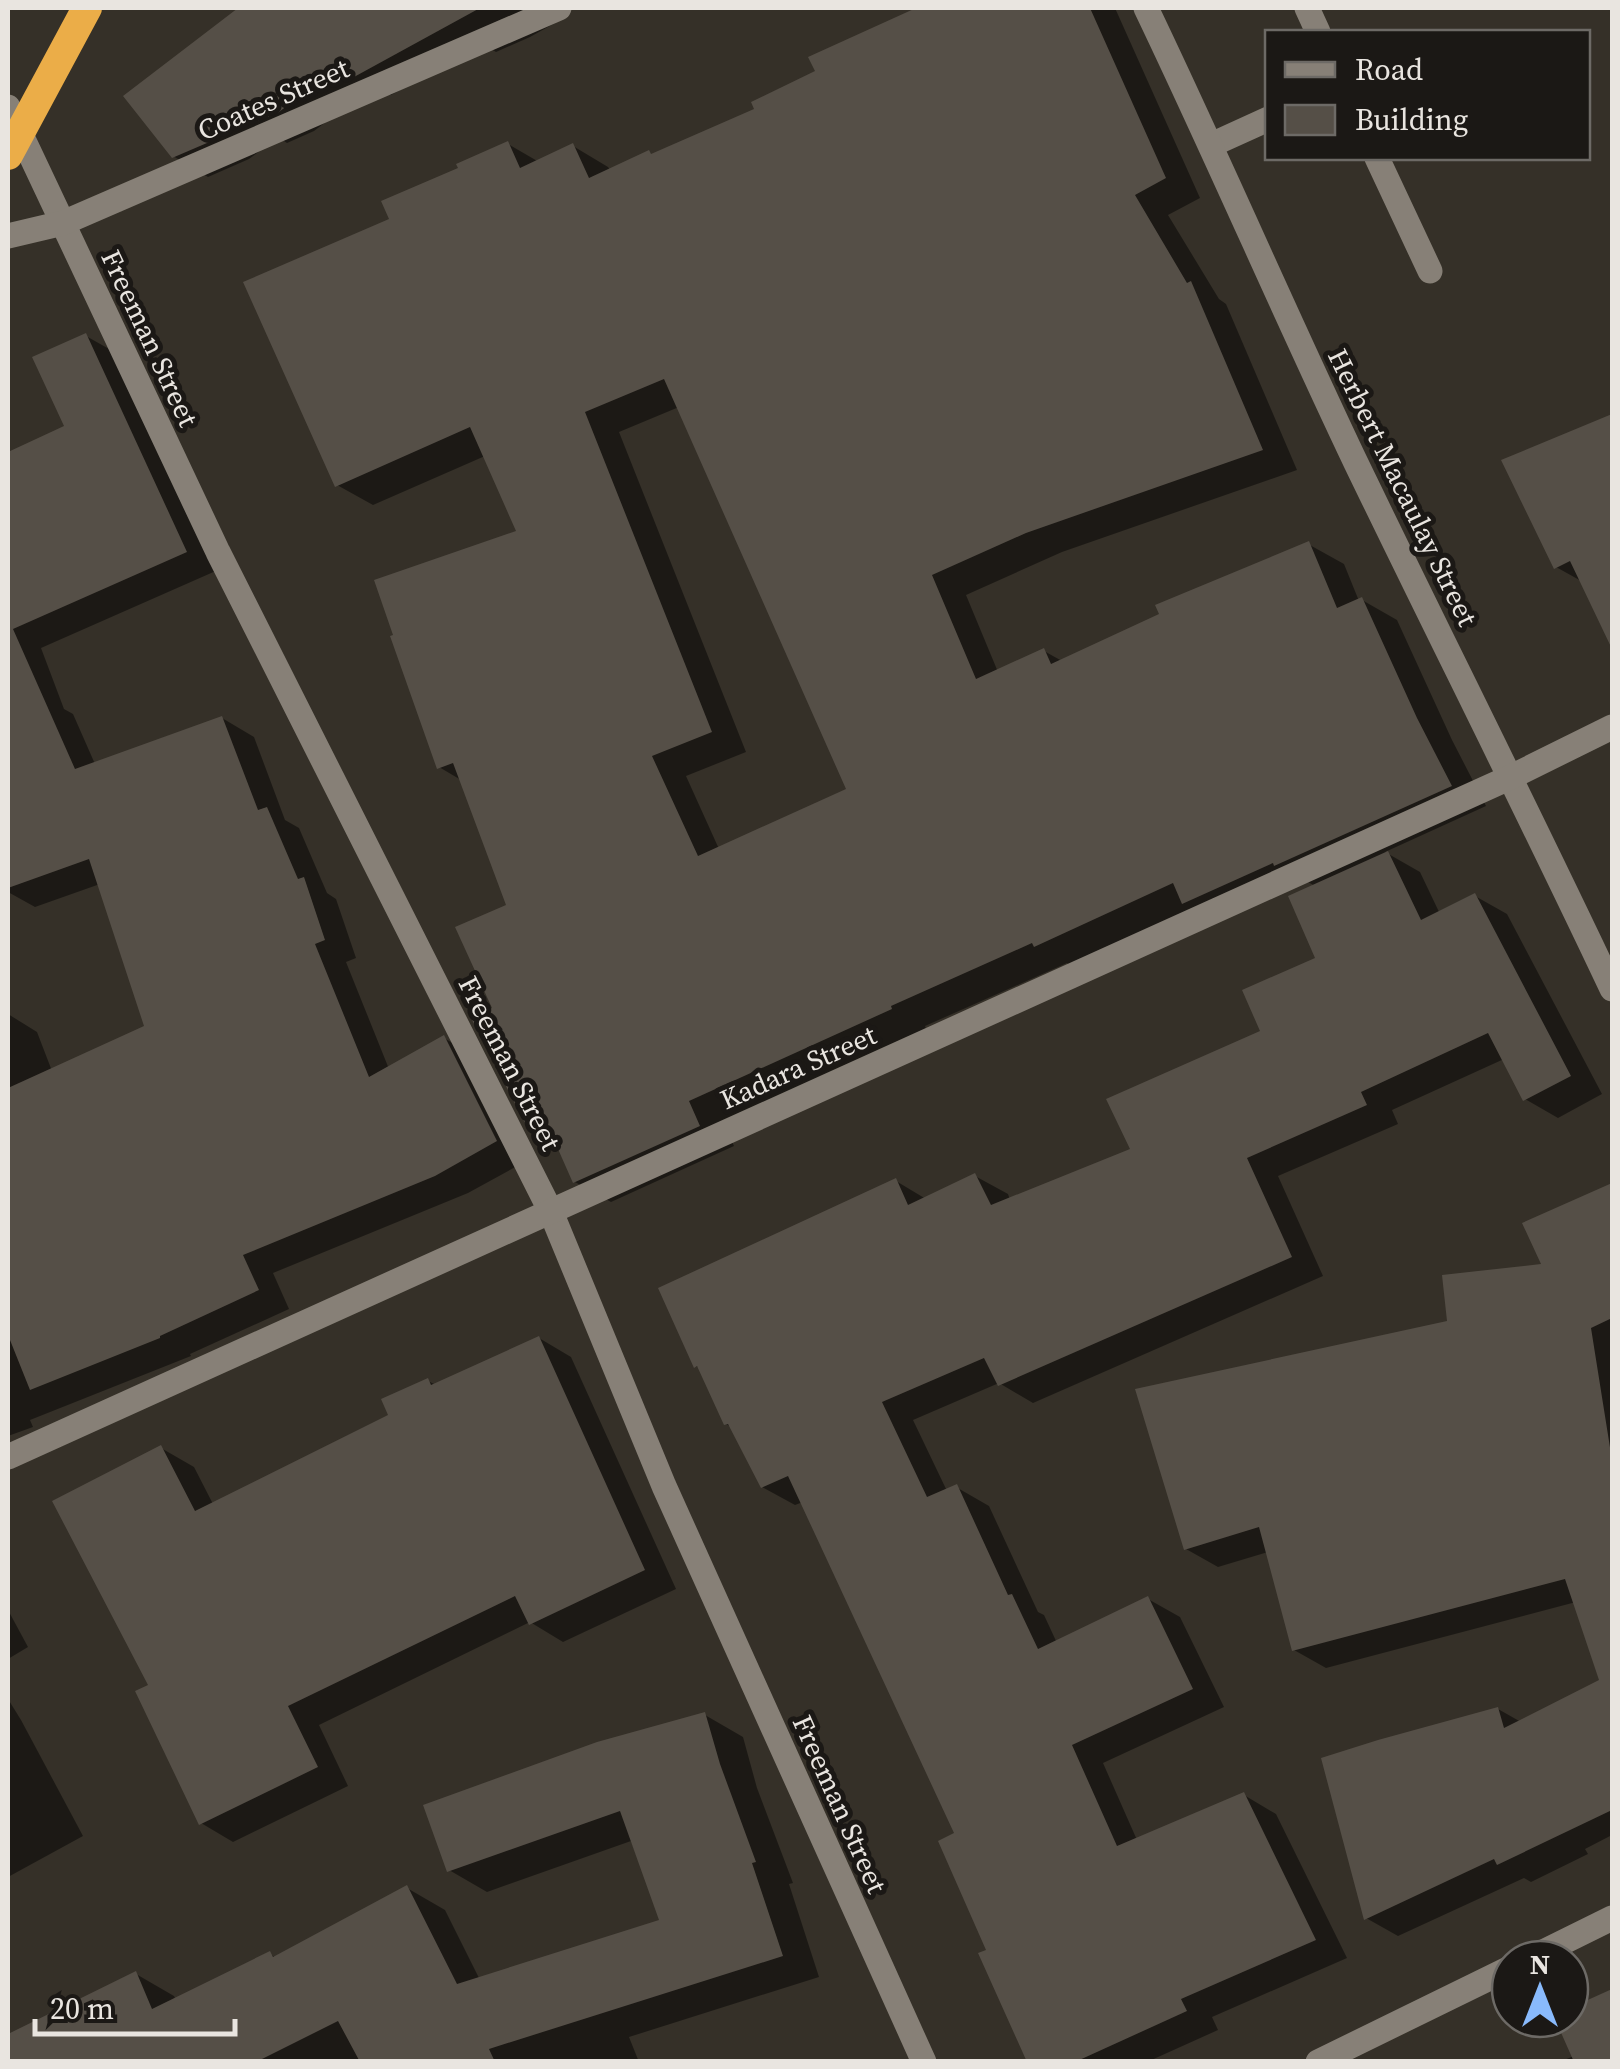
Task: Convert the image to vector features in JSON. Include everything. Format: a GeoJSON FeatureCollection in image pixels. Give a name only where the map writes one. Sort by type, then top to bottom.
{"type":"FeatureCollection","features":[{"type":"Feature","properties":{"kind":"highway"},"geometry":{"type":"LineString","coordinates":[[11,132],[87,8]]}},
{"type":"Feature","properties":{"kind":"street","name":"Coates Street"},"geometry":{"type":"LineString","coordinates":[[8,236],[63,223],[558,8]]}},
{"type":"Feature","properties":{"kind":"street","name":"Herbert Macaulay Street"},"geometry":{"type":"LineString","coordinates":[[1146,8],[1355,461],[1612,989]]}},
{"type":"Feature","properties":{"kind":"street"},"geometry":{"type":"LineString","coordinates":[[1211,144],[1265,121]]}},
{"type":"Feature","properties":{"kind":"street","name":"Freeman Street"},"geometry":{"type":"LineString","coordinates":[[11,132],[63,223],[218,552],[551,1212],[664,1486],[924,2062]]}},
{"type":"Feature","properties":{"kind":"street"},"geometry":{"type":"LineString","coordinates":[[1378,160],[1430,271]]}},
{"type":"Feature","properties":{"kind":"street","name":"Kadara Street"},"geometry":{"type":"LineString","coordinates":[[8,1457],[1612,728]]}},
{"type":"Feature","properties":{"kind":"street"},"geometry":{"type":"LineString","coordinates":[[1569,1939],[1612,1918]]}},
{"type":"Feature","properties":{"kind":"street"},"geometry":{"type":"LineString","coordinates":[[1318,2062],[1490,1978]]}},
{"type":"Feature","properties":{"kind":"building"},"geometry":{"type":"Polygon","coordinates":[[[238,8],[480,8],[354,77],[345,61],[279,112],[250,124],[245,117],[214,140],[172,158],[123,96],[238,8]]]}},
{"type":"Feature","properties":{"kind":"building"},"geometry":{"type":"Polygon","coordinates":[[[916,8],[1090,8],[1166,178],[1135,195],[1187,283],[1191,281],[1263,450],[1026,533],[932,575],[976,679],[1044,648],[1051,664],[1159,614],[1155,605],[1309,541],[1337,608],[1362,597],[1452,786],[1182,904],[1173,883],[1034,947],[1032,943],[891,1006],[892,1009],[689,1101],[700,1126],[573,1183],[543,1115],[526,1125],[472,1020],[492,1008],[455,927],[506,905],[453,763],[437,769],[374,580],[516,531],[470,427],[335,487],[243,282],[389,219],[381,201],[458,168],[456,164],[508,141],[520,168],[573,143],[589,178],[754,109],[751,102],[815,71],[808,57],[916,8]],[[664,379],[585,412],[712,732],[652,756],[698,856],[846,789],[664,379]]]}},
{"type":"Feature","properties":{"kind":"building"},"geometry":{"type":"Polygon","coordinates":[[[86,333],[187,552],[13,629],[75,769],[222,716],[258,810],[267,807],[298,879],[304,877],[325,940],[315,944],[369,1077],[444,1035],[497,1141],[435,1176],[243,1255],[259,1290],[160,1338],[30,1390],[8,1335],[8,1088],[144,1026],[89,859],[8,888],[8,452],[64,426],[32,357],[86,333]]]}},
{"type":"Feature","properties":{"kind":"building"},"geometry":{"type":"Polygon","coordinates":[[[1612,414],[1612,649],[1570,561],[1554,569],[1501,460],[1612,414]]]}},
{"type":"Feature","properties":{"kind":"building"},"geometry":{"type":"Polygon","coordinates":[[[1388,851],[1421,920],[1475,893],[1571,1076],[1523,1101],[1488,1033],[1361,1092],[1367,1105],[1247,1158],[1292,1257],[998,1386],[984,1358],[882,1402],[927,1497],[957,1484],[1008,1595],[1012,1594],[1038,1649],[1148,1596],[1193,1689],[1072,1745],[1117,1846],[1244,1792],[1316,1940],[1181,1999],[1187,2011],[1075,2062],[1027,2062],[978,1953],[986,1950],[938,1841],[954,1833],[788,1476],[761,1488],[728,1424],[724,1425],[697,1366],[694,1368],[658,1288],[896,1178],[908,1205],[975,1173],[991,1205],[1130,1149],[1106,1099],[1260,1031],[1242,990],[1315,958],[1288,896],[1388,851]]]}},
{"type":"Feature","properties":{"kind":"building"},"geometry":{"type":"Polygon","coordinates":[[[1612,1183],[1612,1318],[1591,1328],[1612,1460],[1612,1810],[1497,1865],[1494,1859],[1364,1920],[1321,1758],[1498,1707],[1504,1728],[1599,1680],[1565,1579],[1292,1651],[1259,1527],[1184,1550],[1135,1389],[1447,1321],[1442,1275],[1541,1264],[1522,1223],[1612,1183]]]}},
{"type":"Feature","properties":{"kind":"building"},"geometry":{"type":"Polygon","coordinates":[[[539,1336],[645,1570],[529,1625],[515,1596],[288,1706],[318,1767],[199,1825],[135,1691],[148,1685],[52,1501],[161,1445],[195,1511],[388,1415],[381,1399],[428,1378],[431,1385],[539,1336]]]}},
{"type":"Feature","properties":{"kind":"building"},"geometry":{"type":"Polygon","coordinates":[[[705,1712],[783,1956],[489,2049],[495,2062],[360,2062],[338,2021],[256,2062],[8,2062],[8,2034],[136,1971],[152,2009],[270,1951],[273,1957],[407,1885],[457,1984],[659,1920],[620,1811],[447,1872],[423,1805],[597,1742],[705,1712]]]}},
{"type":"Feature","properties":{"kind":"building"},"geometry":{"type":"Polygon","coordinates":[[[1612,1989],[1612,2062],[1574,2062],[1564,2039],[1590,2039],[1590,1999],[1612,1989]]]}}]}
